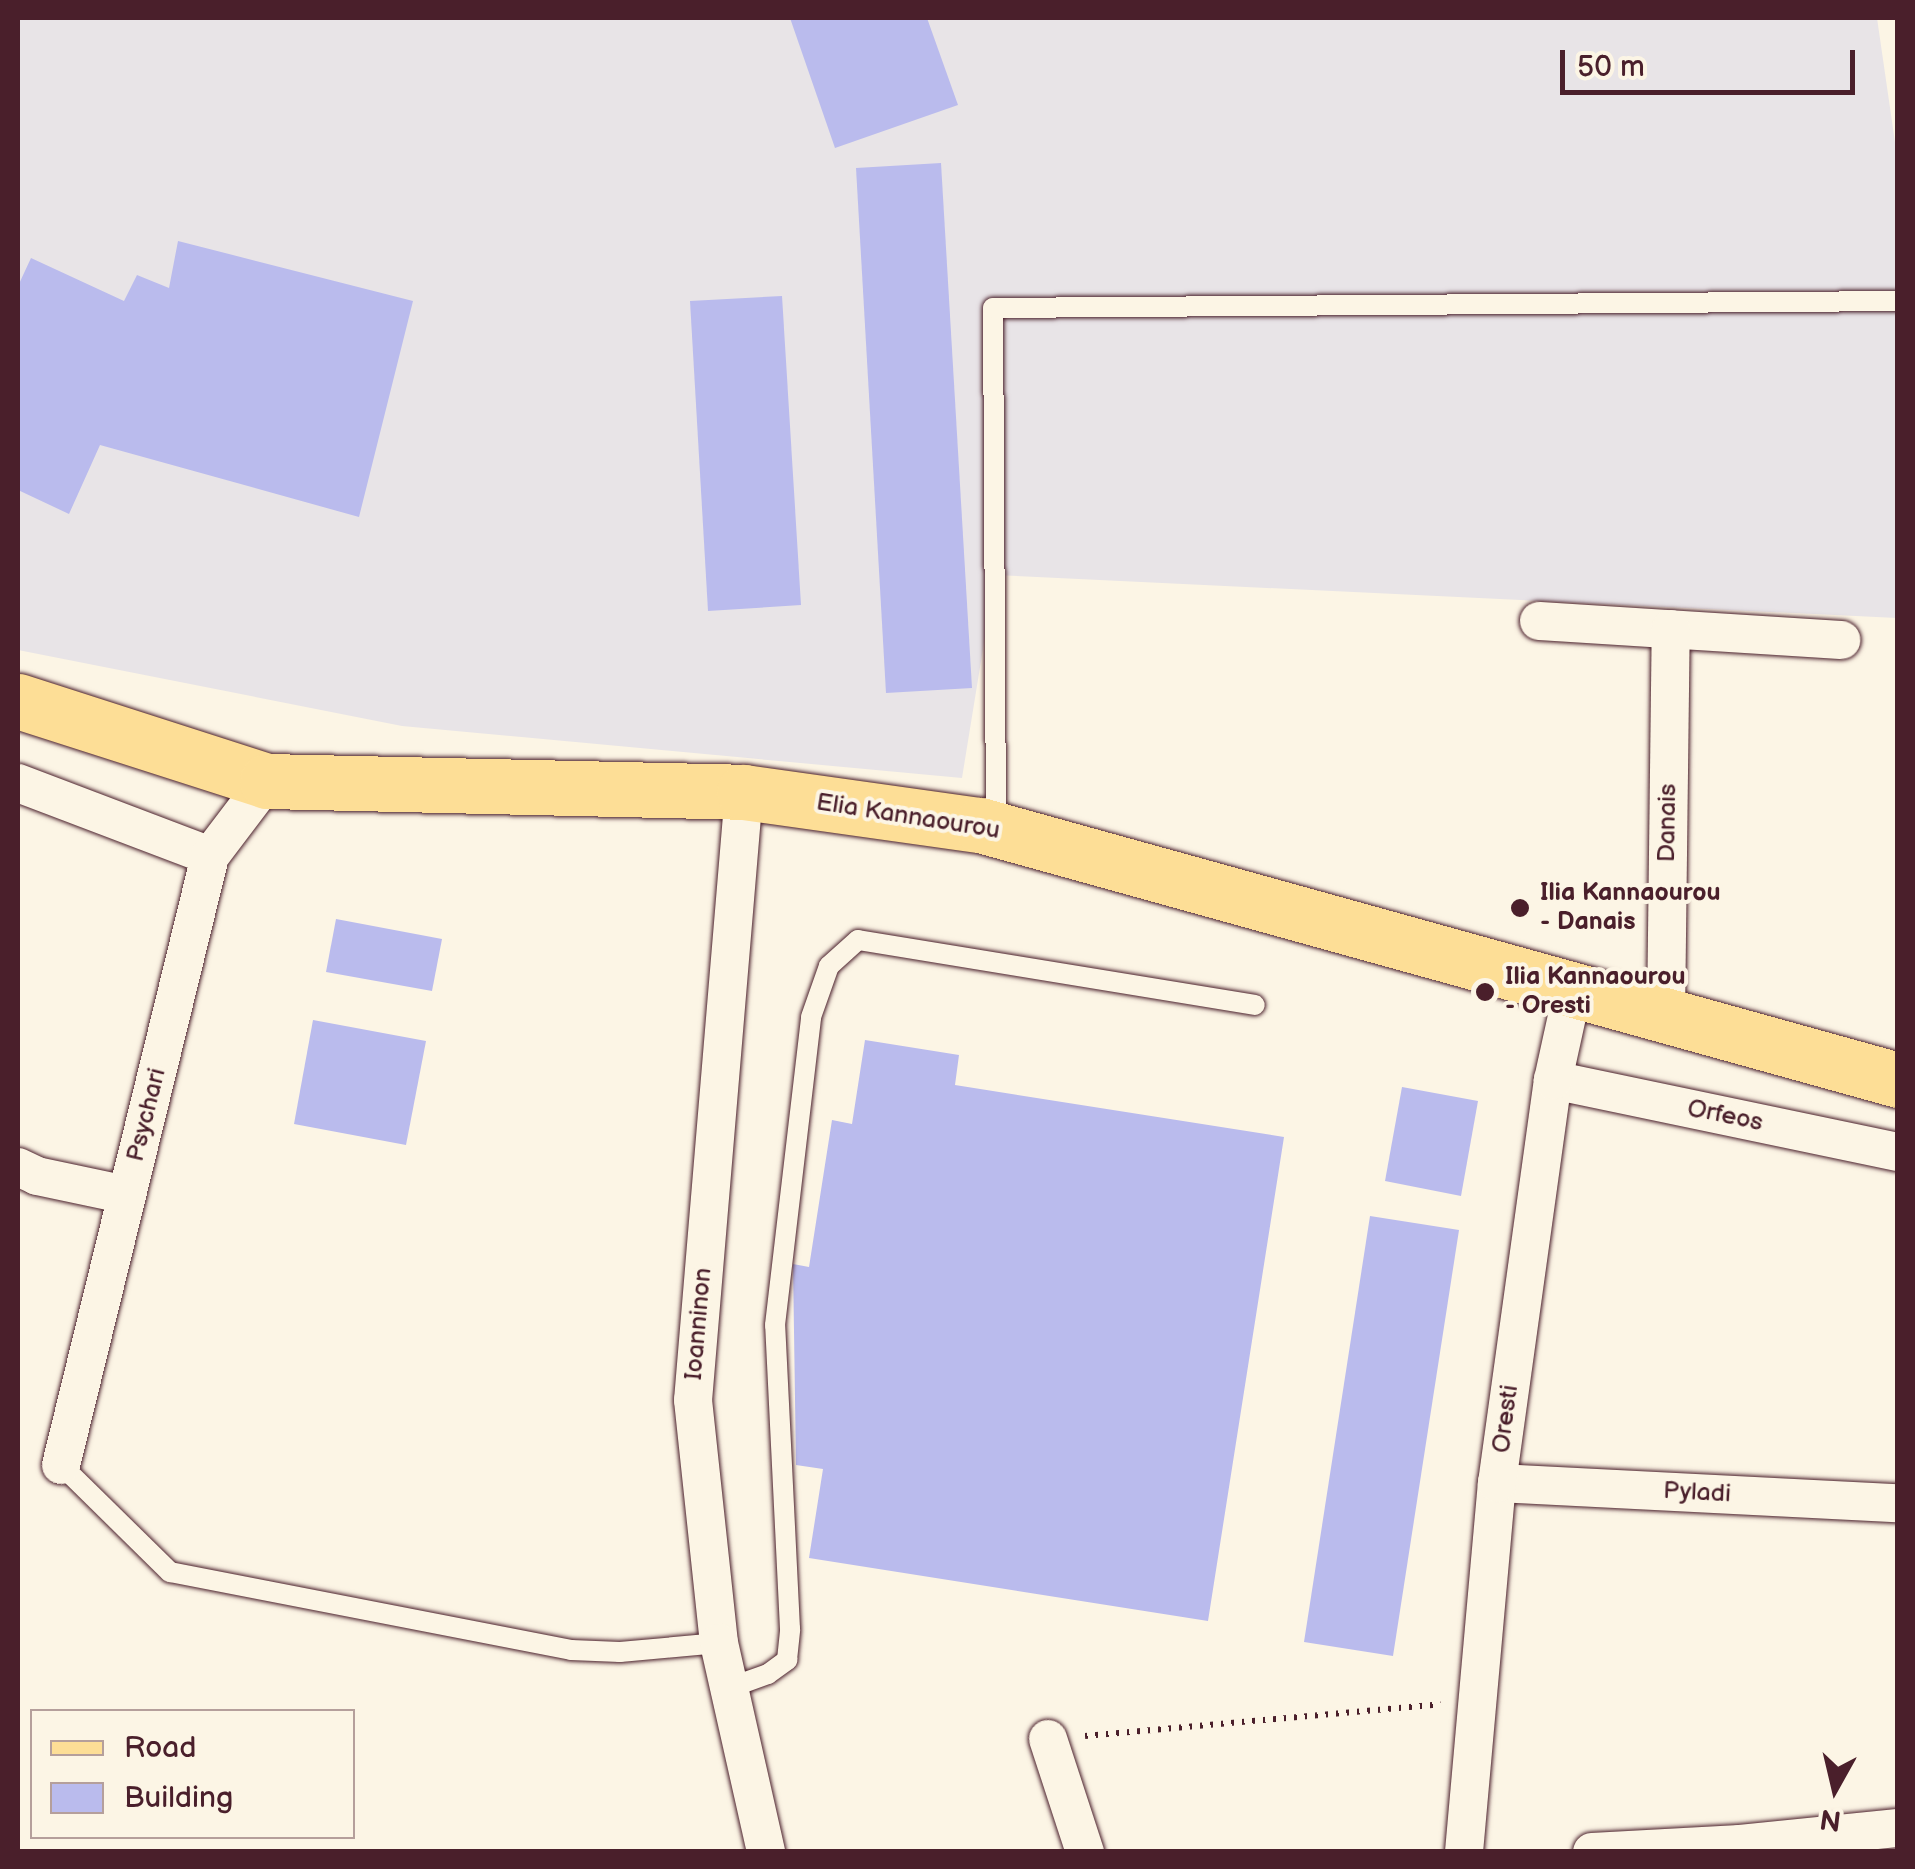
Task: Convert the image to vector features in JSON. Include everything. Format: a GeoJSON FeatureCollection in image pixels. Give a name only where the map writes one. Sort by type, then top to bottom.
{"type":"FeatureCollection","features":[{"type":"Feature","properties":{"kind":"main road","name":"Elia Kannaourou"},"geometry":{"type":"LineString","coordinates":[[18,701],[267,781],[744,792],[996,829],[1898,1080]]}},
{"type":"Feature","properties":{"kind":"street"},"geometry":{"type":"LineString","coordinates":[[1539,621],[1841,640]]}},
{"type":"Feature","properties":{"kind":"street","name":"Danais"},"geometry":{"type":"LineString","coordinates":[[1666,1017],[1671,630]]}},
{"type":"Feature","properties":{"kind":"street","name":"Psychari"},"geometry":{"type":"LineString","coordinates":[[61,1465],[210,856],[267,781]]}},
{"type":"Feature","properties":{"kind":"street"},"geometry":{"type":"LineString","coordinates":[[18,783],[210,856]]}},
{"type":"Feature","properties":{"kind":"street","name":"Ioanninon"},"geometry":{"type":"LineString","coordinates":[[744,792],[693,1400],[719,1644],[766,1852]]}},
{"type":"Feature","properties":{"kind":"street","name":"Oresti"},"geometry":{"type":"LineString","coordinates":[[1464,1852],[1497,1484],[1553,1080],[1573,989]]}},
{"type":"Feature","properties":{"kind":"street","name":"Orfeos"},"geometry":{"type":"LineString","coordinates":[[1553,1080],[1898,1152]]}},
{"type":"Feature","properties":{"kind":"street"},"geometry":{"type":"LineString","coordinates":[[18,1167],[36,1176],[127,1195]]}},
{"type":"Feature","properties":{"kind":"street","name":"Pyladi"},"geometry":{"type":"LineString","coordinates":[[1497,1484],[1898,1503]]}},
{"type":"Feature","properties":{"kind":"street"},"geometry":{"type":"LineString","coordinates":[[1048,1739],[1085,1852]]}},
{"type":"Feature","properties":{"kind":"street"},"geometry":{"type":"LineString","coordinates":[[1592,1852],[1741,1848],[1898,1828]]}},
{"type":"Feature","properties":{"kind":"lane"},"geometry":{"type":"LineString","coordinates":[[996,829],[993,308],[1898,301]]}},
{"type":"Feature","properties":{"kind":"lane"},"geometry":{"type":"LineString","coordinates":[[729,1688],[768,1674],[787,1660],[790,1629],[774,1325],[811,1018],[830,966],[858,940],[1255,1005]]}},
{"type":"Feature","properties":{"kind":"lane"},"geometry":{"type":"LineString","coordinates":[[61,1465],[170,1572],[571,1650],[620,1652],[719,1644]]}},
{"type":"Feature","properties":{"kind":"path"},"geometry":{"type":"LineString","coordinates":[[1048,1739],[1478,1700]]}},
{"type":"Feature","properties":{"kind":"shaded area"},"geometry":{"type":"Polygon","coordinates":[[[18,18],[1877,18],[1898,163],[1897,618],[995,575],[962,778],[402,726],[18,650],[18,18]]]}},
{"type":"Feature","properties":{"kind":"building"},"geometry":{"type":"Polygon","coordinates":[[[790,18],[927,18],[958,105],[835,148],[790,18]]]}},
{"type":"Feature","properties":{"kind":"building"},"geometry":{"type":"Polygon","coordinates":[[[941,163],[972,688],[886,693],[856,168],[941,163]]]}},
{"type":"Feature","properties":{"kind":"building"},"geometry":{"type":"Polygon","coordinates":[[[178,241],[413,301],[359,517],[100,445],[69,514],[18,490],[18,286],[31,258],[124,301],[137,275],[169,288],[178,241]]]}},
{"type":"Feature","properties":{"kind":"building"},"geometry":{"type":"Polygon","coordinates":[[[782,296],[801,605],[708,611],[690,301],[782,296]]]}},
{"type":"Feature","properties":{"kind":"building"},"geometry":{"type":"Polygon","coordinates":[[[336,919],[442,939],[432,991],[326,972],[336,919]]]}},
{"type":"Feature","properties":{"kind":"building"},"geometry":{"type":"Polygon","coordinates":[[[313,1020],[426,1041],[406,1145],[294,1124],[313,1020]]]}},
{"type":"Feature","properties":{"kind":"building"},"geometry":{"type":"Polygon","coordinates":[[[865,1040],[959,1055],[955,1085],[1284,1137],[1208,1621],[809,1558],[823,1469],[796,1465],[793,1264],[809,1267],[832,1120],[852,1124],[865,1040]]]}},
{"type":"Feature","properties":{"kind":"building"},"geometry":{"type":"Polygon","coordinates":[[[1402,1087],[1478,1101],[1461,1196],[1385,1181],[1402,1087]]]}},
{"type":"Feature","properties":{"kind":"building"},"geometry":{"type":"Polygon","coordinates":[[[1370,1216],[1459,1230],[1393,1656],[1304,1642],[1370,1216]]]}},
{"type":"Feature","properties":{"kind":"place","name":"Ilia Kannaourou - Danais"},"geometry":{"type":"Point","coordinates":[1520,908]}},
{"type":"Feature","properties":{"kind":"place","name":"Ilia Kannaourou - Oresti"},"geometry":{"type":"Point","coordinates":[1485,992]}}]}
